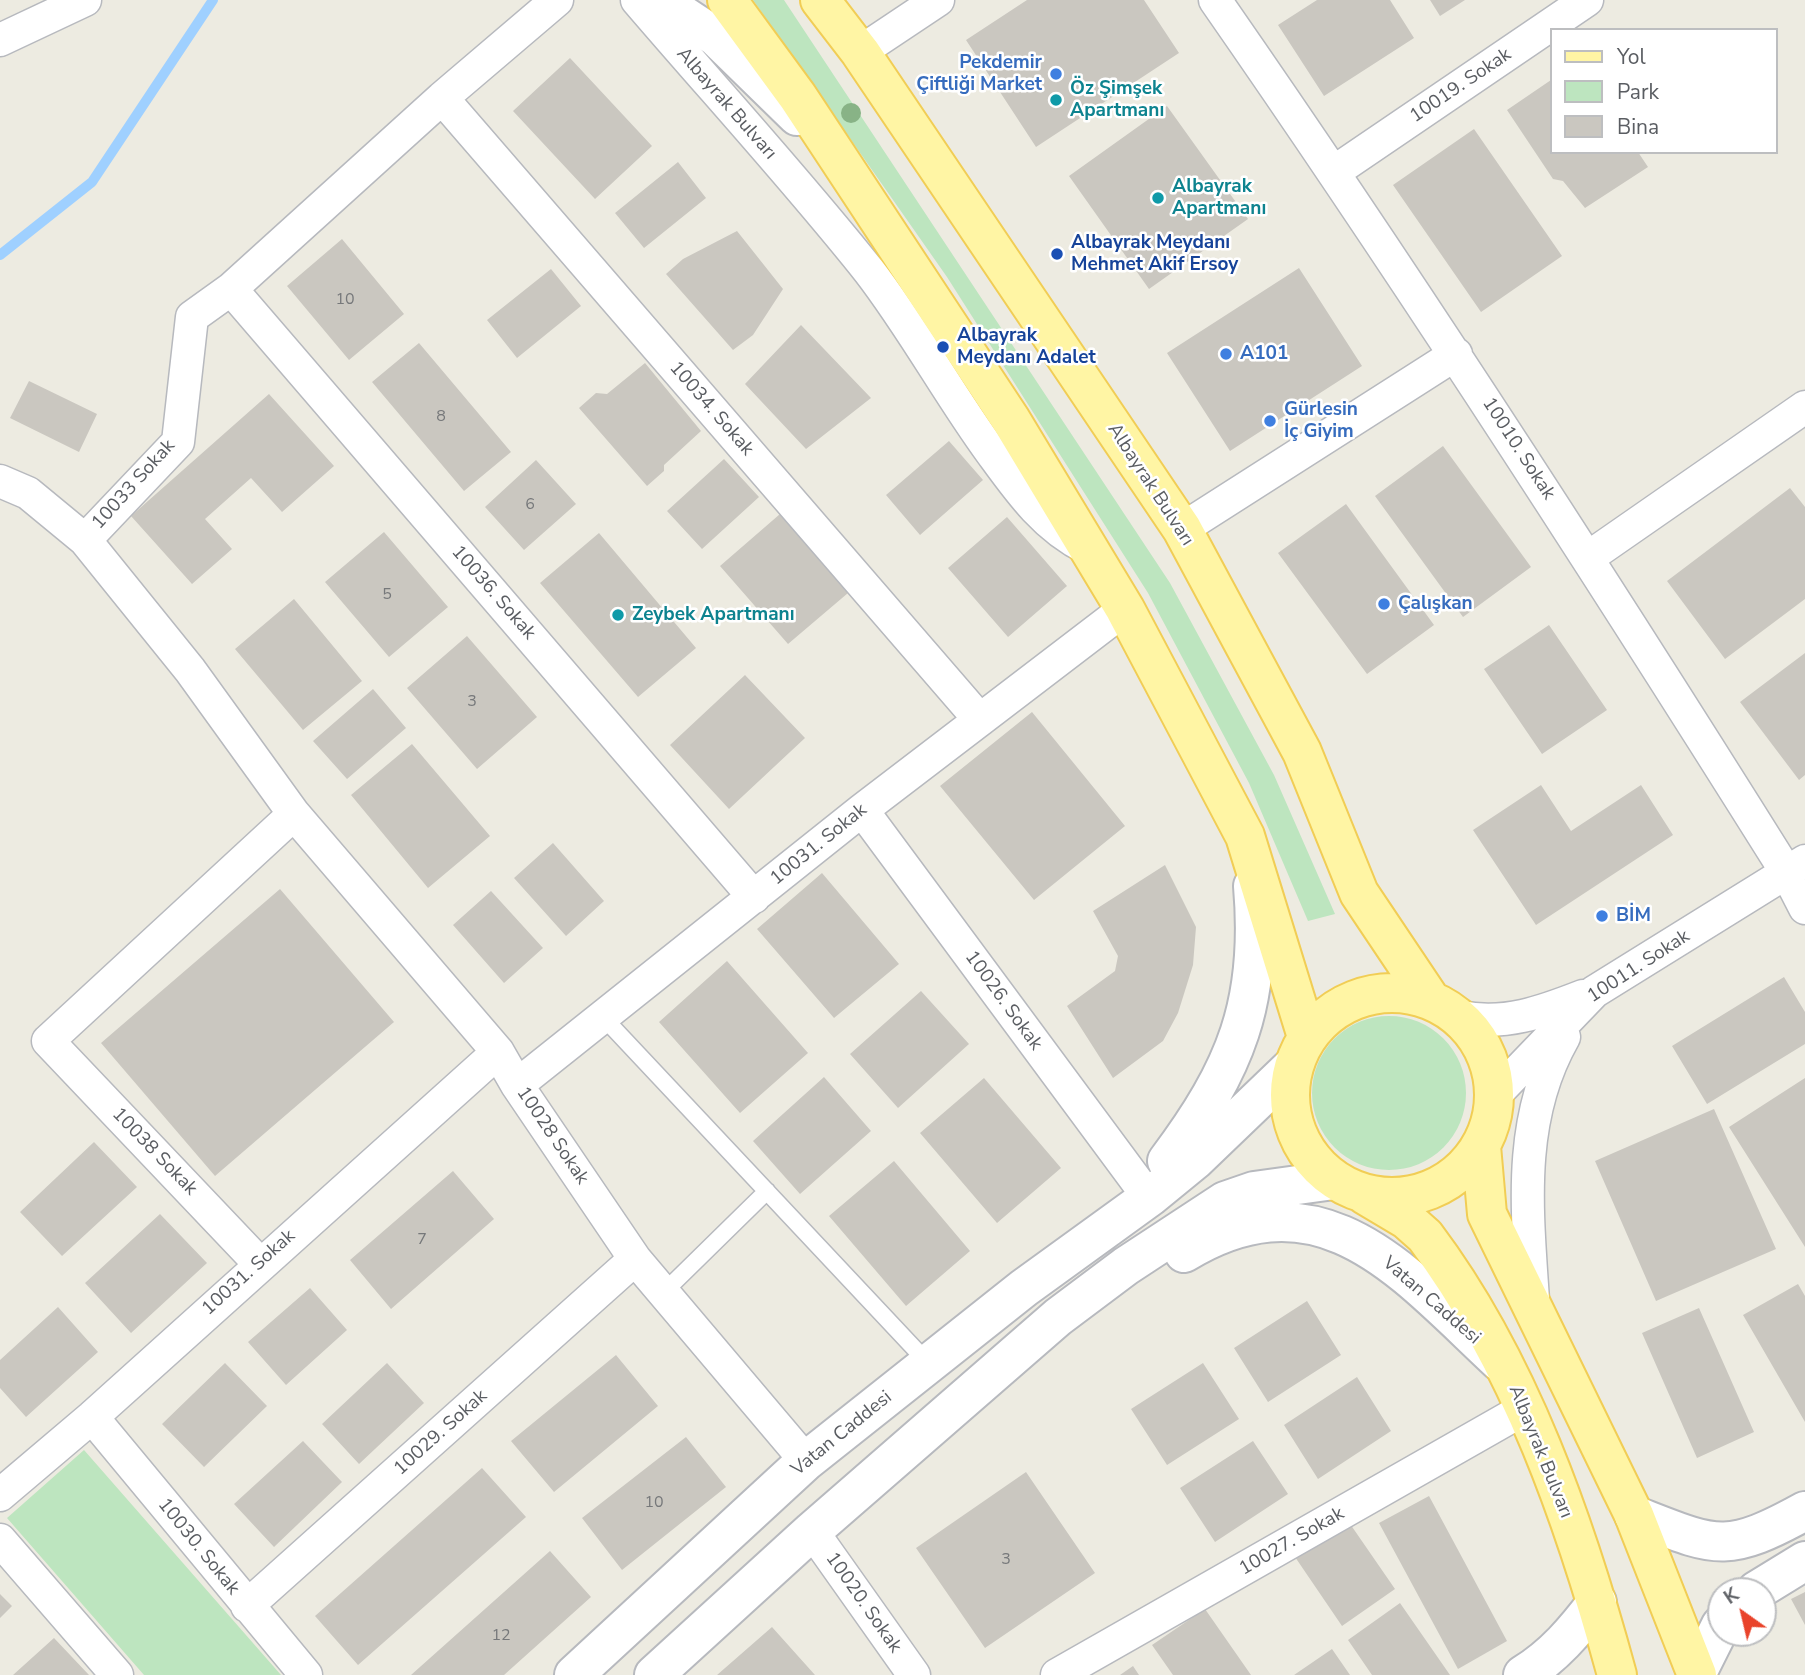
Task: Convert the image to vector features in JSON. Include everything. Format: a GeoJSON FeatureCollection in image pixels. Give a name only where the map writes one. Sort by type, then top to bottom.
{"type":"FeatureCollection","features":[{"type":"Feature","properties":{"kind":"main road","name":"Albayrak Bulvarı"},"geometry":{"type":"LineString","coordinates":[[727,0],[839,159],[1012,420],[1125,609],[1245,836],[1300,1051]]}},
{"type":"Feature","properties":{"kind":"main road","name":"Albayrak Bulvarı"},"geometry":{"type":"LineString","coordinates":[[820,0],[860,52],[1182,529],[1302,752],[1359,893],[1445,1008]]}},
{"type":"Feature","properties":{"kind":"main road"},"geometry":{"type":"LineString","coordinates":[[1396,992],[1445,1008],[1482,1045],[1494,1078],[1493,1113],[1481,1146],[1458,1173],[1427,1191],[1396,1198],[1349,1187],[1310,1158],[1295,1129],[1289,1098],[1300,1051],[1330,1013],[1360,997],[1396,992]]}},
{"type":"Feature","properties":{"kind":"main road"},"geometry":{"type":"LineString","coordinates":[[1481,1146],[1486,1214],[1634,1515],[1697,1674]]}},
{"type":"Feature","properties":{"kind":"main road","name":"Albayrak Bulvarı"},"geometry":{"type":"LineString","coordinates":[[1349,1187],[1408,1220],[1425,1236],[1504,1366],[1526,1408],[1597,1602],[1617,1675]]}},
{"type":"Feature","properties":{"kind":"street"},"geometry":{"type":"LineString","coordinates":[[0,40],[85,0]]}},
{"type":"Feature","properties":{"kind":"street","name":"10033 Sokak"},"geometry":{"type":"LineString","coordinates":[[295,814],[190,670],[85,540],[178,442],[192,317],[231,289],[442,98],[557,0]]}},
{"type":"Feature","properties":{"kind":"street","name":"Albayrak Bulvarı"},"geometry":{"type":"LineString","coordinates":[[637,0],[870,272],[959,408],[1016,486],[1066,537],[1088,548]]}},
{"type":"Feature","properties":{"kind":"street"},"geometry":{"type":"LineString","coordinates":[[660,0],[716,37],[748,65],[839,159]]}},
{"type":"Feature","properties":{"kind":"street"},"geometry":{"type":"LineString","coordinates":[[860,52],[938,0]]}},
{"type":"Feature","properties":{"kind":"street","name":"10010. Sokak"},"geometry":{"type":"LineString","coordinates":[[1215,0],[1456,354],[1796,867],[1805,908]]}},
{"type":"Feature","properties":{"kind":"street","name":"10019. Sokak"},"geometry":{"type":"LineString","coordinates":[[1334,172],[1587,0]]}},
{"type":"Feature","properties":{"kind":"street","name":"10034. Sokak"},"geometry":{"type":"LineString","coordinates":[[442,98],[980,720]]}},
{"type":"Feature","properties":{"kind":"street","name":"Albayrak Bulvarı"},"geometry":{"type":"LineString","coordinates":[[870,272],[937,308]]}},
{"type":"Feature","properties":{"kind":"street","name":"10036. Sokak"},"geometry":{"type":"LineString","coordinates":[[231,289],[754,897]]}},
{"type":"Feature","properties":{"kind":"street"},"geometry":{"type":"LineString","coordinates":[[1182,529],[1456,354]]}},
{"type":"Feature","properties":{"kind":"street"},"geometry":{"type":"LineString","coordinates":[[1589,557],[1805,407]]}},
{"type":"Feature","properties":{"kind":"street"},"geometry":{"type":"LineString","coordinates":[[0,481],[28,493],[85,540]]}},
{"type":"Feature","properties":{"kind":"street","name":"10031. Sokak"},"geometry":{"type":"LineString","coordinates":[[517,1085],[862,810],[1125,609]]}},
{"type":"Feature","properties":{"kind":"street","name":"10026. Sokak"},"geometry":{"type":"LineString","coordinates":[[862,810],[1136,1202]]}},
{"type":"Feature","properties":{"kind":"street","name":"10038 Sokak"},"geometry":{"type":"LineString","coordinates":[[259,1263],[48,1041],[295,814]]}},
{"type":"Feature","properties":{"kind":"street","name":"10028 Sokak"},"geometry":{"type":"LineString","coordinates":[[295,814],[498,1052],[517,1085],[635,1259],[806,1461]]}},
{"type":"Feature","properties":{"kind":"street","name":"Vatan Caddesi"},"geometry":{"type":"LineString","coordinates":[[1136,1202],[1202,1115],[1227,1066],[1246,1012],[1255,969],[1257,930],[1245,836]]}},
{"type":"Feature","properties":{"kind":"street","name":"10011. Sokak"},"geometry":{"type":"LineString","coordinates":[[1493,1097],[1594,992],[1796,867]]}},
{"type":"Feature","properties":{"kind":"street"},"geometry":{"type":"LineString","coordinates":[[1445,1008],[1480,1021],[1523,1017],[1594,992]]}},
{"type":"Feature","properties":{"kind":"street"},"geometry":{"type":"LineString","coordinates":[[1534,1309],[1527,1171],[1536,1102],[1554,1055],[1594,992]]}},
{"type":"Feature","properties":{"kind":"street","name":"Vatan Caddesi"},"geometry":{"type":"LineString","coordinates":[[574,1675],[806,1461],[1136,1202],[1195,1160],[1300,1051]]}},
{"type":"Feature","properties":{"kind":"street","name":"10031. Sokak"},"geometry":{"type":"LineString","coordinates":[[0,1495],[92,1417],[259,1263],[498,1052]]}},
{"type":"Feature","properties":{"kind":"street","name":"Vatan Caddesi"},"geometry":{"type":"LineString","coordinates":[[654,1675],[812,1531],[1058,1317],[1126,1266],[1225,1201],[1254,1191],[1349,1187]]}},
{"type":"Feature","properties":{"kind":"street","name":"Vatan Caddesi"},"geometry":{"type":"LineString","coordinates":[[1015,1356],[1216,1234],[1250,1224],[1279,1222],[1331,1230],[1388,1259],[1504,1366]]}},
{"type":"Feature","properties":{"kind":"street","name":"10029. Sokak"},"geometry":{"type":"LineString","coordinates":[[247,1606],[635,1259]]}},
{"type":"Feature","properties":{"kind":"street","name":"10027. Sokak"},"geometry":{"type":"LineString","coordinates":[[1057,1675],[1526,1408]]}},
{"type":"Feature","properties":{"kind":"street","name":"10030. Sokak"},"geometry":{"type":"LineString","coordinates":[[92,1417],[306,1675]]}},
{"type":"Feature","properties":{"kind":"street"},"geometry":{"type":"LineString","coordinates":[[1634,1515],[1698,1539],[1741,1542],[1805,1511]]}},
{"type":"Feature","properties":{"kind":"street","name":"10020. Sokak"},"geometry":{"type":"LineString","coordinates":[[812,1531],[914,1675]]}},
{"type":"Feature","properties":{"kind":"street"},"geometry":{"type":"LineString","coordinates":[[0,1540],[117,1675]]}},
{"type":"Feature","properties":{"kind":"street"},"geometry":{"type":"LineString","coordinates":[[1777,1578],[1805,1561]]}},
{"type":"Feature","properties":{"kind":"street"},"geometry":{"type":"LineString","coordinates":[[1522,1675],[1539,1665],[1571,1636],[1597,1602]]}},
{"type":"Feature","properties":{"kind":"street"},"geometry":{"type":"LineString","coordinates":[[1697,1674],[1710,1647]]}},
{"type":"Feature","properties":{"kind":"lane"},"geometry":{"type":"LineString","coordinates":[[603,1017],[929,1363]]}},
{"type":"Feature","properties":{"kind":"lane"},"geometry":{"type":"LineString","coordinates":[[663,1293],[767,1191]]}},
{"type":"Feature","properties":{"kind":"green space"},"geometry":{"type":"Polygon","coordinates":[[[753,0],[784,0],[1170,583],[1274,775],[1335,914],[1308,921],[1249,783],[1148,593],[947,277],[753,0]]]}},
{"type":"Feature","properties":{"kind":"green space"},"geometry":{"type":"Polygon","coordinates":[[[1389,1016],[1418,1022],[1443,1039],[1460,1064],[1466,1093],[1460,1122],[1443,1147],[1418,1164],[1389,1170],[1360,1164],[1335,1147],[1318,1122],[1312,1093],[1318,1064],[1335,1039],[1360,1022],[1389,1016]]]}},
{"type":"Feature","properties":{"kind":"green space"},"geometry":{"type":"Polygon","coordinates":[[[84,1450],[281,1675],[144,1675],[7,1518],[84,1450]]]}},
{"type":"Feature","properties":{"kind":"building","name":"Öz Şimşek Apartmanı"},"geometry":{"type":"Polygon","coordinates":[[[1027,0],[1144,0],[1179,53],[1036,147],[966,40],[1027,0]]]}},
{"type":"Feature","properties":{"kind":"building"},"geometry":{"type":"Polygon","coordinates":[[[1317,0],[1390,0],[1414,38],[1324,96],[1278,25],[1317,0]]]}},
{"type":"Feature","properties":{"kind":"building"},"geometry":{"type":"Polygon","coordinates":[[[1430,0],[1465,0],[1440,16],[1430,0]]]}},
{"type":"Feature","properties":{"kind":"building"},"geometry":{"type":"Polygon","coordinates":[[[570,58],[652,146],[595,199],[513,111],[570,58]]]}},
{"type":"Feature","properties":{"kind":"building"},"geometry":{"type":"Polygon","coordinates":[[[1549,81],[1549,154],[1639,154],[1648,167],[1585,208],[1563,181],[1553,179],[1507,110],[1549,81]]]}},
{"type":"Feature","properties":{"kind":"building","name":"Albayrak Apartmanı"},"geometry":{"type":"Polygon","coordinates":[[[1167,106],[1248,219],[1149,289],[1069,176],[1167,106]]]}},
{"type":"Feature","properties":{"kind":"building"},"geometry":{"type":"Polygon","coordinates":[[[1474,129],[1562,256],[1481,312],[1393,185],[1474,129]]]}},
{"type":"Feature","properties":{"kind":"building"},"geometry":{"type":"Polygon","coordinates":[[[678,162],[706,198],[644,248],[615,213],[678,162]]]}},
{"type":"Feature","properties":{"kind":"building"},"geometry":{"type":"Polygon","coordinates":[[[737,231],[783,289],[753,335],[733,350],[666,274],[683,259],[737,231]]]}},
{"type":"Feature","properties":{"kind":"building"},"geometry":{"type":"Polygon","coordinates":[[[342,239],[404,314],[349,360],[287,286],[342,239]]]}},
{"type":"Feature","properties":{"kind":"building"},"geometry":{"type":"Polygon","coordinates":[[[1299,268],[1362,366],[1230,451],[1167,353],[1299,268]]]}},
{"type":"Feature","properties":{"kind":"building"},"geometry":{"type":"Polygon","coordinates":[[[551,269],[581,306],[517,358],[487,320],[551,269]]]}},
{"type":"Feature","properties":{"kind":"building"},"geometry":{"type":"Polygon","coordinates":[[[801,325],[871,398],[806,449],[745,384],[801,325]]]}},
{"type":"Feature","properties":{"kind":"building"},"geometry":{"type":"Polygon","coordinates":[[[419,343],[511,452],[464,491],[372,382],[419,343]]]}},
{"type":"Feature","properties":{"kind":"building"},"geometry":{"type":"Polygon","coordinates":[[[645,363],[701,431],[664,465],[664,471],[647,486],[579,408],[596,393],[607,394],[645,363]]]}},
{"type":"Feature","properties":{"kind":"building"},"geometry":{"type":"Polygon","coordinates":[[[29,381],[97,414],[79,452],[10,418],[29,381]]]}},
{"type":"Feature","properties":{"kind":"building"},"geometry":{"type":"Polygon","coordinates":[[[269,394],[334,466],[282,512],[251,478],[205,519],[232,549],[192,584],[131,516],[269,394]]]}},
{"type":"Feature","properties":{"kind":"building"},"geometry":{"type":"Polygon","coordinates":[[[949,441],[983,480],[920,535],[886,495],[949,441]]]}},
{"type":"Feature","properties":{"kind":"building"},"geometry":{"type":"Polygon","coordinates":[[[1443,446],[1531,567],[1463,617],[1375,496],[1443,446]]]}},
{"type":"Feature","properties":{"kind":"building"},"geometry":{"type":"Polygon","coordinates":[[[724,459],[759,497],[702,549],[667,511],[724,459]]]}},
{"type":"Feature","properties":{"kind":"building"},"geometry":{"type":"Polygon","coordinates":[[[536,460],[576,504],[524,550],[485,507],[536,460]]]}},
{"type":"Feature","properties":{"kind":"building"},"geometry":{"type":"Polygon","coordinates":[[[1790,488],[1805,507],[1805,599],[1725,659],[1667,581],[1790,488]]]}},
{"type":"Feature","properties":{"kind":"building"},"geometry":{"type":"Polygon","coordinates":[[[1346,504],[1434,625],[1367,674],[1278,553],[1346,504]]]}},
{"type":"Feature","properties":{"kind":"building"},"geometry":{"type":"Polygon","coordinates":[[[780,514],[848,593],[788,644],[720,566],[780,514]]]}},
{"type":"Feature","properties":{"kind":"building"},"geometry":{"type":"Polygon","coordinates":[[[1007,517],[1067,586],[1008,637],[948,568],[1007,517]]]}},
{"type":"Feature","properties":{"kind":"building"},"geometry":{"type":"Polygon","coordinates":[[[384,532],[448,607],[389,657],[325,582],[384,532]]]}},
{"type":"Feature","properties":{"kind":"building","name":"Zeybek Apartmanı"},"geometry":{"type":"Polygon","coordinates":[[[599,533],[696,648],[638,697],[540,583],[599,533]]]}},
{"type":"Feature","properties":{"kind":"building"},"geometry":{"type":"Polygon","coordinates":[[[294,599],[362,681],[303,730],[235,649],[294,599]]]}},
{"type":"Feature","properties":{"kind":"building"},"geometry":{"type":"Polygon","coordinates":[[[1549,625],[1607,710],[1542,754],[1484,669],[1549,625]]]}},
{"type":"Feature","properties":{"kind":"building"},"geometry":{"type":"Polygon","coordinates":[[[467,636],[537,717],[477,769],[407,688],[467,636]]]}},
{"type":"Feature","properties":{"kind":"building"},"geometry":{"type":"Polygon","coordinates":[[[1805,653],[1805,775],[1799,780],[1740,702],[1805,653]]]}},
{"type":"Feature","properties":{"kind":"building"},"geometry":{"type":"Polygon","coordinates":[[[745,675],[805,738],[729,809],[670,745],[745,675]]]}},
{"type":"Feature","properties":{"kind":"building"},"geometry":{"type":"Polygon","coordinates":[[[373,689],[406,728],[347,779],[313,741],[373,689]]]}},
{"type":"Feature","properties":{"kind":"building"},"geometry":{"type":"Polygon","coordinates":[[[1032,712],[1125,826],[1034,900],[940,786],[1032,712]]]}},
{"type":"Feature","properties":{"kind":"building"},"geometry":{"type":"Polygon","coordinates":[[[412,744],[490,836],[428,888],[351,795],[412,744]]]}},
{"type":"Feature","properties":{"kind":"building"},"geometry":{"type":"Polygon","coordinates":[[[1541,785],[1571,831],[1641,785],[1673,835],[1536,925],[1473,830],[1541,785]]]}},
{"type":"Feature","properties":{"kind":"building"},"geometry":{"type":"Polygon","coordinates":[[[553,843],[604,901],[566,936],[514,878],[553,843]]]}},
{"type":"Feature","properties":{"kind":"building"},"geometry":{"type":"Polygon","coordinates":[[[1165,865],[1196,927],[1193,965],[1178,1013],[1163,1041],[1113,1078],[1067,1006],[1115,971],[1118,956],[1093,911],[1165,865]]]}},
{"type":"Feature","properties":{"kind":"building"},"geometry":{"type":"Polygon","coordinates":[[[822,873],[899,964],[834,1018],[757,929],[822,873]]]}},
{"type":"Feature","properties":{"kind":"building"},"geometry":{"type":"Polygon","coordinates":[[[280,889],[394,1022],[215,1176],[101,1043],[280,889]]]}},
{"type":"Feature","properties":{"kind":"building"},"geometry":{"type":"Polygon","coordinates":[[[491,891],[543,948],[504,983],[453,925],[491,891]]]}},
{"type":"Feature","properties":{"kind":"building"},"geometry":{"type":"Polygon","coordinates":[[[727,961],[808,1053],[740,1113],[659,1022],[727,961]]]}},
{"type":"Feature","properties":{"kind":"building"},"geometry":{"type":"Polygon","coordinates":[[[1784,977],[1805,1012],[1805,1044],[1707,1104],[1672,1046],[1784,977]]]}},
{"type":"Feature","properties":{"kind":"building"},"geometry":{"type":"Polygon","coordinates":[[[921,991],[969,1044],[898,1108],[850,1054],[921,991]]]}},
{"type":"Feature","properties":{"kind":"building"},"geometry":{"type":"Polygon","coordinates":[[[824,1077],[871,1131],[800,1194],[753,1141],[824,1077]]]}},
{"type":"Feature","properties":{"kind":"building"},"geometry":{"type":"Polygon","coordinates":[[[984,1078],[1061,1168],[997,1223],[920,1133],[984,1078]]]}},
{"type":"Feature","properties":{"kind":"building"},"geometry":{"type":"Polygon","coordinates":[[[1805,1078],[1805,1247],[1729,1127],[1805,1078]]]}},
{"type":"Feature","properties":{"kind":"building"},"geometry":{"type":"Polygon","coordinates":[[[1714,1109],[1776,1249],[1656,1301],[1595,1161],[1714,1109]]]}},
{"type":"Feature","properties":{"kind":"building"},"geometry":{"type":"Polygon","coordinates":[[[94,1142],[137,1187],[62,1256],[20,1212],[94,1142]]]}},
{"type":"Feature","properties":{"kind":"building"},"geometry":{"type":"Polygon","coordinates":[[[894,1161],[970,1251],[906,1306],[829,1216],[894,1161]]]}},
{"type":"Feature","properties":{"kind":"building"},"geometry":{"type":"Polygon","coordinates":[[[453,1171],[494,1219],[391,1309],[350,1260],[453,1171]]]}},
{"type":"Feature","properties":{"kind":"building"},"geometry":{"type":"Polygon","coordinates":[[[160,1214],[207,1263],[131,1333],[85,1283],[160,1214]]]}},
{"type":"Feature","properties":{"kind":"building"},"geometry":{"type":"Polygon","coordinates":[[[1798,1284],[1805,1296],[1805,1422],[1743,1315],[1798,1284]]]}},
{"type":"Feature","properties":{"kind":"building"},"geometry":{"type":"Polygon","coordinates":[[[310,1288],[347,1330],[286,1385],[248,1342],[310,1288]]]}},
{"type":"Feature","properties":{"kind":"building"},"geometry":{"type":"Polygon","coordinates":[[[1307,1301],[1341,1355],[1268,1402],[1234,1348],[1307,1301]]]}},
{"type":"Feature","properties":{"kind":"building"},"geometry":{"type":"Polygon","coordinates":[[[58,1307],[98,1352],[26,1417],[0,1388],[0,1360],[58,1307]]]}},
{"type":"Feature","properties":{"kind":"building"},"geometry":{"type":"Polygon","coordinates":[[[1699,1308],[1754,1432],[1697,1458],[1642,1333],[1699,1308]]]}},
{"type":"Feature","properties":{"kind":"building"},"geometry":{"type":"Polygon","coordinates":[[[616,1355],[658,1406],[554,1492],[511,1441],[616,1355]]]}},
{"type":"Feature","properties":{"kind":"building"},"geometry":{"type":"Polygon","coordinates":[[[225,1363],[267,1406],[204,1467],[162,1424],[225,1363]]]}},
{"type":"Feature","properties":{"kind":"building"},"geometry":{"type":"Polygon","coordinates":[[[387,1363],[424,1403],[359,1464],[322,1424],[387,1363]]]}},
{"type":"Feature","properties":{"kind":"building"},"geometry":{"type":"Polygon","coordinates":[[[1203,1363],[1239,1419],[1167,1465],[1131,1409],[1203,1363]]]}},
{"type":"Feature","properties":{"kind":"building"},"geometry":{"type":"Polygon","coordinates":[[[1357,1377],[1391,1431],[1318,1479],[1284,1425],[1357,1377]]]}},
{"type":"Feature","properties":{"kind":"building"},"geometry":{"type":"Polygon","coordinates":[[[686,1437],[726,1487],[622,1570],[582,1518],[686,1437]]]}},
{"type":"Feature","properties":{"kind":"building"},"geometry":{"type":"Polygon","coordinates":[[[303,1441],[342,1482],[274,1547],[234,1504],[303,1441]]]}},
{"type":"Feature","properties":{"kind":"building"},"geometry":{"type":"Polygon","coordinates":[[[1253,1441],[1288,1494],[1215,1542],[1180,1488],[1253,1441]]]}},
{"type":"Feature","properties":{"kind":"building"},"geometry":{"type":"Polygon","coordinates":[[[482,1468],[526,1517],[358,1665],[315,1616],[482,1468]]]}},
{"type":"Feature","properties":{"kind":"building"},"geometry":{"type":"Polygon","coordinates":[[[1026,1472],[1095,1573],[985,1648],[916,1548],[1026,1472]]]}},
{"type":"Feature","properties":{"kind":"building"},"geometry":{"type":"Polygon","coordinates":[[[1429,1496],[1507,1641],[1458,1669],[1379,1523],[1429,1496]]]}},
{"type":"Feature","properties":{"kind":"building"},"geometry":{"type":"Polygon","coordinates":[[[1346,1518],[1395,1589],[1342,1626],[1293,1554],[1346,1518]]]}},
{"type":"Feature","properties":{"kind":"building"},"geometry":{"type":"Polygon","coordinates":[[[550,1551],[591,1597],[504,1675],[411,1675],[550,1551]]]}},
{"type":"Feature","properties":{"kind":"building"},"geometry":{"type":"Polygon","coordinates":[[[1805,1592],[1805,1625],[1791,1599],[1805,1592]]]}},
{"type":"Feature","properties":{"kind":"building"},"geometry":{"type":"Polygon","coordinates":[[[0,1594],[12,1606],[0,1618],[0,1594]]]}},
{"type":"Feature","properties":{"kind":"building"},"geometry":{"type":"Polygon","coordinates":[[[1400,1603],[1450,1675],[1372,1675],[1348,1640],[1400,1603]]]}},
{"type":"Feature","properties":{"kind":"building"},"geometry":{"type":"Polygon","coordinates":[[[1205,1609],[1251,1675],[1173,1675],[1152,1645],[1205,1609]]]}},
{"type":"Feature","properties":{"kind":"building"},"geometry":{"type":"Polygon","coordinates":[[[772,1627],[815,1675],[717,1675],[772,1627]]]}},
{"type":"Feature","properties":{"kind":"building"},"geometry":{"type":"Polygon","coordinates":[[[54,1638],[89,1675],[13,1675],[54,1638]]]}},
{"type":"Feature","properties":{"kind":"building"},"geometry":{"type":"Polygon","coordinates":[[[1332,1649],[1350,1675],[1294,1675],[1332,1649]]]}},
{"type":"Feature","properties":{"kind":"building"},"geometry":{"type":"Polygon","coordinates":[[[1133,1666],[1139,1675],[1120,1675],[1133,1666]]]}},
{"type":"Feature","properties":{"kind":"waterway"},"geometry":{"type":"LineString","coordinates":[[0,255],[92,182],[213,0]]}},
{"type":"Feature","properties":{"kind":"place","name":"Pekdemir Çiftliği Market"},"geometry":{"type":"Point","coordinates":[1056,74]}},
{"type":"Feature","properties":{"kind":"place","name":"Öz Şimşek Apartmanı"},"geometry":{"type":"Point","coordinates":[1056,100]}},
{"type":"Feature","properties":{"kind":"place","name":"Albayrak Apartmanı"},"geometry":{"type":"Point","coordinates":[1158,198]}},
{"type":"Feature","properties":{"kind":"place","name":"Albayrak Meydanı Mehmet Akif Ersoy"},"geometry":{"type":"Point","coordinates":[1057,254]}},
{"type":"Feature","properties":{"kind":"place","name":"Albayrak Meydanı Adalet"},"geometry":{"type":"Point","coordinates":[943,347]}},
{"type":"Feature","properties":{"kind":"place","name":"A101"},"geometry":{"type":"Point","coordinates":[1226,354]}},
{"type":"Feature","properties":{"kind":"place","name":"Gürlesin İç Giyim"},"geometry":{"type":"Point","coordinates":[1270,421]}},
{"type":"Feature","properties":{"kind":"place","name":"Çalışkan"},"geometry":{"type":"Point","coordinates":[1384,604]}},
{"type":"Feature","properties":{"kind":"place","name":"Zeybek Apartmanı"},"geometry":{"type":"Point","coordinates":[618,615]}},
{"type":"Feature","properties":{"kind":"place","name":"BİM"},"geometry":{"type":"Point","coordinates":[1602,916]}}]}
